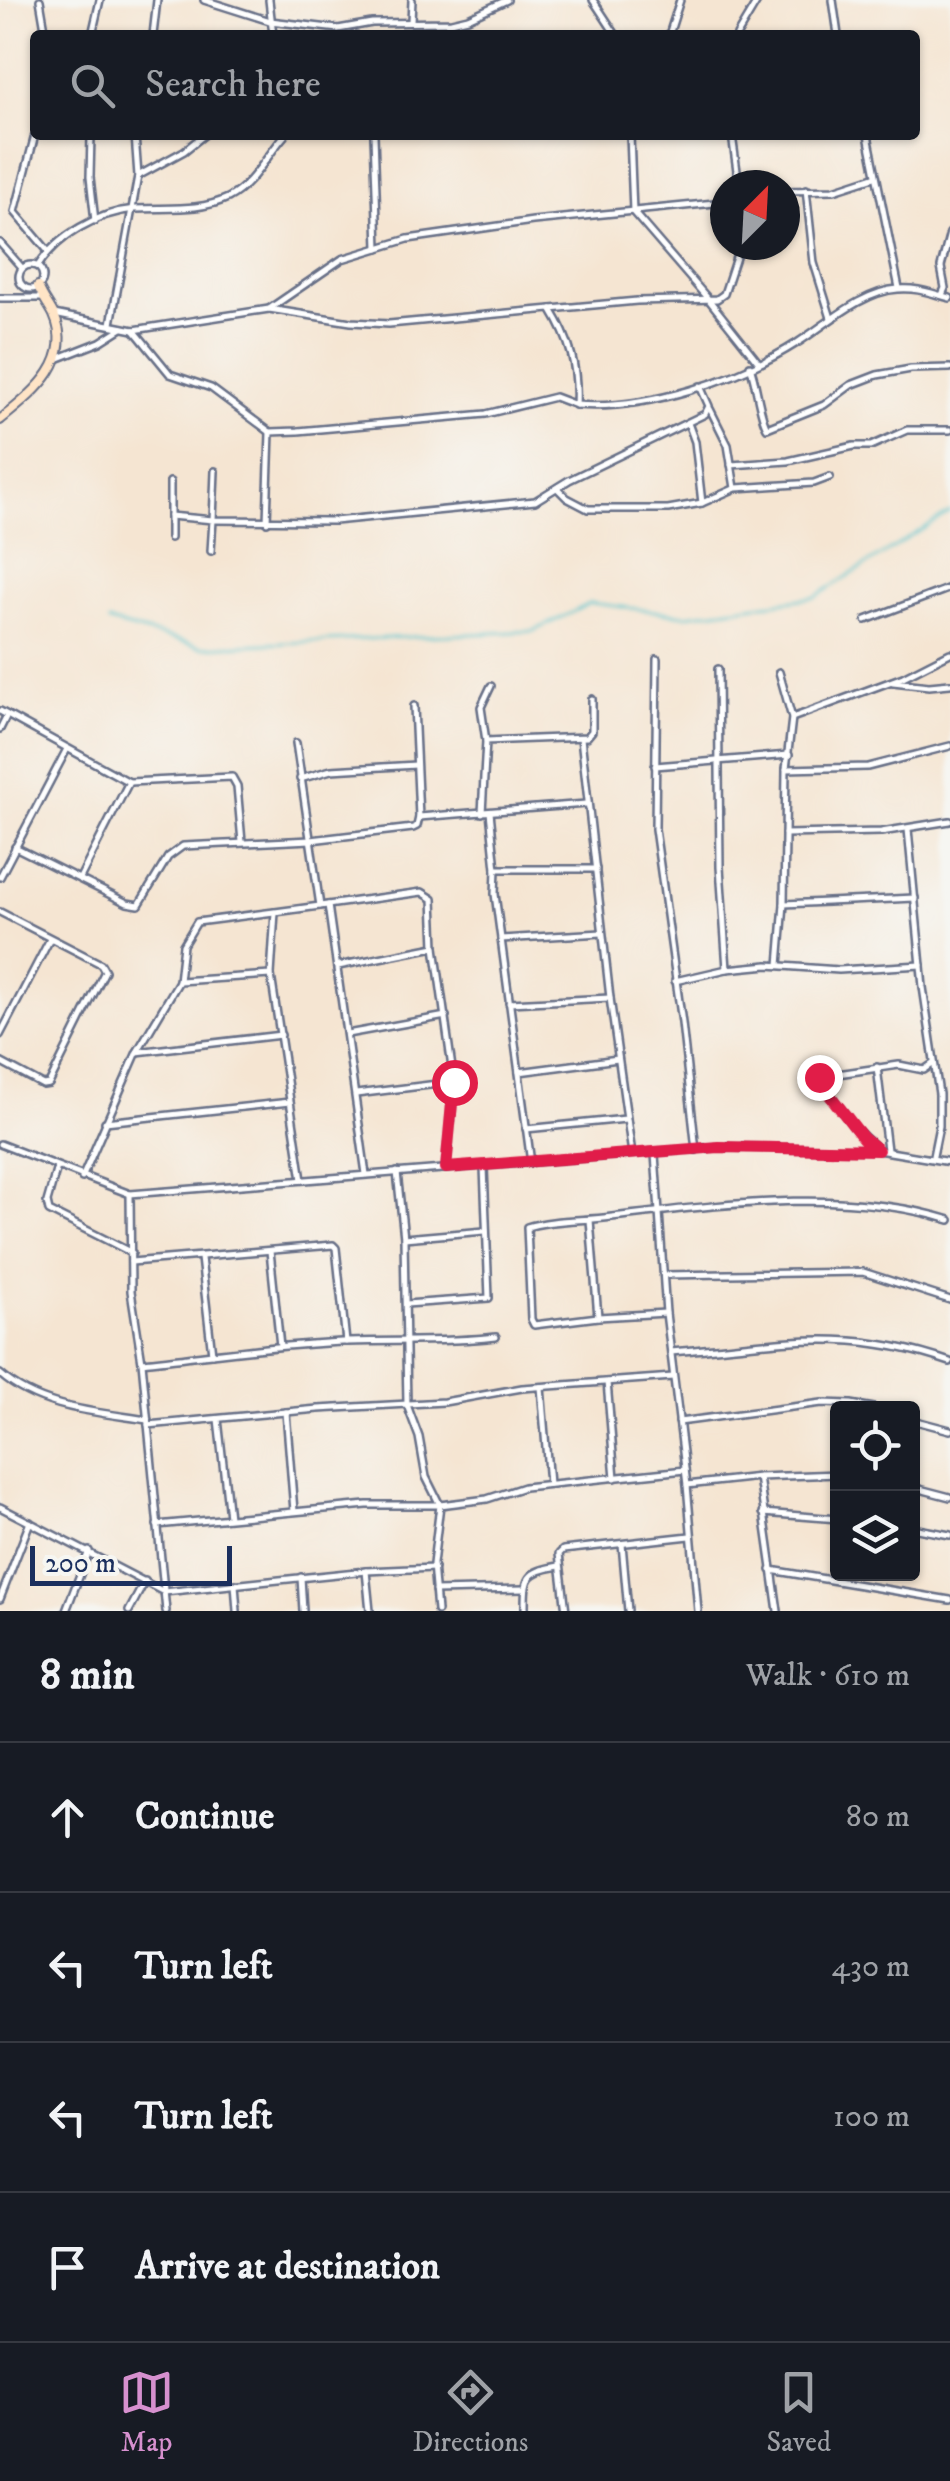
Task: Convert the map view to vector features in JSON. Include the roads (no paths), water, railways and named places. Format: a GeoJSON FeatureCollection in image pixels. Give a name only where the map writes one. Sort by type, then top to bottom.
{"type":"FeatureCollection","features":[{"type":"Feature","properties":{"kind":"street"},"geometry":{"type":"LineString","coordinates":[[40,0],[45,30]]}},
{"type":"Feature","properties":{"kind":"street"},"geometry":{"type":"LineString","coordinates":[[93,30],[100,0]]}},
{"type":"Feature","properties":{"kind":"street"},"geometry":{"type":"LineString","coordinates":[[154,30],[157,0]]}},
{"type":"Feature","properties":{"kind":"street"},"geometry":{"type":"LineString","coordinates":[[204,0],[270,21],[326,30]]}},
{"type":"Feature","properties":{"kind":"street"},"geometry":{"type":"LineString","coordinates":[[269,0],[272,30]]}},
{"type":"Feature","properties":{"kind":"street"},"geometry":{"type":"LineString","coordinates":[[411,21],[412,0]]}},
{"type":"Feature","properties":{"kind":"street"},"geometry":{"type":"LineString","coordinates":[[351,30],[468,18],[506,0]]}},
{"type":"Feature","properties":{"kind":"street"},"geometry":{"type":"LineString","coordinates":[[593,0],[613,30]]}},
{"type":"Feature","properties":{"kind":"street"},"geometry":{"type":"LineString","coordinates":[[671,30],[680,0]]}},
{"type":"Feature","properties":{"kind":"street"},"geometry":{"type":"LineString","coordinates":[[740,30],[758,0]]}},
{"type":"Feature","properties":{"kind":"street"},"geometry":{"type":"LineString","coordinates":[[833,0],[837,30]]}},
{"type":"Feature","properties":{"kind":"street"},"geometry":{"type":"LineString","coordinates":[[34,140],[15,212],[48,251]]}},
{"type":"Feature","properties":{"kind":"street"},"geometry":{"type":"LineString","coordinates":[[91,140],[90,177],[96,221]]}},
{"type":"Feature","properties":{"kind":"street"},"geometry":{"type":"LineString","coordinates":[[111,326],[138,176],[135,140]]}},
{"type":"Feature","properties":{"kind":"street"},"geometry":{"type":"LineString","coordinates":[[138,176],[197,140]]}},
{"type":"Feature","properties":{"kind":"street"},"geometry":{"type":"LineString","coordinates":[[38,266],[48,251],[96,221],[132,209],[187,208],[227,198],[247,182],[281,140]]}},
{"type":"Feature","properties":{"kind":"street"},"geometry":{"type":"LineString","coordinates":[[374,140],[378,248]]}},
{"type":"Feature","properties":{"kind":"street"},"geometry":{"type":"LineString","coordinates":[[630,140],[633,212],[759,363]]}},
{"type":"Feature","properties":{"kind":"street"},"geometry":{"type":"LineString","coordinates":[[733,140],[736,170]]}},
{"type":"Feature","properties":{"kind":"street"},"geometry":{"type":"LineString","coordinates":[[869,140],[899,288]]}},
{"type":"Feature","properties":{"kind":"street"},"geometry":{"type":"LineString","coordinates":[[800,190],[848,188],[875,176]]}},
{"type":"Feature","properties":{"kind":"street"},"geometry":{"type":"LineString","coordinates":[[806,189],[814,263],[831,318]]}},
{"type":"Feature","properties":{"kind":"street"},"geometry":{"type":"LineString","coordinates":[[269,308],[326,267],[378,248],[462,230],[710,204]]}},
{"type":"Feature","properties":{"kind":"street"},"geometry":{"type":"LineString","coordinates":[[940,296],[945,288],[942,267],[950,234]]}},
{"type":"Feature","properties":{"kind":"street"},"geometry":{"type":"LineString","coordinates":[[0,243],[22,268]]}},
{"type":"Feature","properties":{"kind":"street"},"geometry":{"type":"LineString","coordinates":[[54,314],[134,330],[269,308],[351,322],[389,324],[551,309],[717,300],[724,294],[735,260]]}},
{"type":"Feature","properties":{"kind":"street"},"geometry":{"type":"LineString","coordinates":[[0,420],[40,384],[59,358],[54,314],[38,286],[43,276],[38,266],[22,268],[22,284],[38,286]]}},
{"type":"Feature","properties":{"kind":"street"},"geometry":{"type":"LineString","coordinates":[[134,330],[170,374],[211,388],[270,432],[486,414],[556,397],[602,407],[700,386],[759,363],[798,343],[846,308],[899,288],[936,292],[950,298]]}},
{"type":"Feature","properties":{"kind":"street"},"geometry":{"type":"LineString","coordinates":[[0,298],[43,298]]}},
{"type":"Feature","properties":{"kind":"street"},"geometry":{"type":"LineString","coordinates":[[551,309],[575,363],[576,404]]}},
{"type":"Feature","properties":{"kind":"street"},"geometry":{"type":"LineString","coordinates":[[59,358],[100,342],[122,328]]}},
{"type":"Feature","properties":{"kind":"street"},"geometry":{"type":"LineString","coordinates":[[750,366],[760,396],[760,414],[767,428],[824,405],[850,385],[877,375],[950,368]]}},
{"type":"Feature","properties":{"kind":"street"},"geometry":{"type":"LineString","coordinates":[[700,386],[728,445],[736,488]]}},
{"type":"Feature","properties":{"kind":"street"},"geometry":{"type":"LineString","coordinates":[[170,516],[267,522],[334,521],[535,501],[705,414],[709,406]]}},
{"type":"Feature","properties":{"kind":"street"},"geometry":{"type":"LineString","coordinates":[[688,423],[696,442],[702,502]]}},
{"type":"Feature","properties":{"kind":"street"},"geometry":{"type":"LineString","coordinates":[[732,465],[780,462],[854,446],[864,448],[907,430],[950,430]]}},
{"type":"Feature","properties":{"kind":"street"},"geometry":{"type":"LineString","coordinates":[[267,522],[270,432]]}},
{"type":"Feature","properties":{"kind":"street"},"geometry":{"type":"LineString","coordinates":[[211,551],[215,471]]}},
{"type":"Feature","properties":{"kind":"street"},"geometry":{"type":"LineString","coordinates":[[557,488],[588,509],[681,508],[736,488],[814,483],[830,478]]}},
{"type":"Feature","properties":{"kind":"street"},"geometry":{"type":"LineString","coordinates":[[170,482],[170,538]]}},
{"type":"Feature","properties":{"kind":"street"},"geometry":{"type":"LineString","coordinates":[[866,620],[950,588]]}},
{"type":"Feature","properties":{"kind":"street"},"geometry":{"type":"LineString","coordinates":[[792,718],[892,682],[950,653]]}},
{"type":"Feature","properties":{"kind":"street"},"geometry":{"type":"LineString","coordinates":[[657,659],[655,829],[696,1150]]}},
{"type":"Feature","properties":{"kind":"street"},"geometry":{"type":"LineString","coordinates":[[718,669],[717,760],[726,969]]}},
{"type":"Feature","properties":{"kind":"street"},"geometry":{"type":"LineString","coordinates":[[779,672],[792,718],[786,769],[779,965]]}},
{"type":"Feature","properties":{"kind":"street"},"geometry":{"type":"LineString","coordinates":[[892,682],[950,684]]}},
{"type":"Feature","properties":{"kind":"street"},"geometry":{"type":"LineString","coordinates":[[491,686],[481,707],[486,741],[486,813],[531,1163]]}},
{"type":"Feature","properties":{"kind":"street"},"geometry":{"type":"LineString","coordinates":[[486,741],[580,738],[591,734],[592,699]]}},
{"type":"Feature","properties":{"kind":"street"},"geometry":{"type":"LineString","coordinates":[[15,846],[127,903],[139,905],[168,858],[177,848],[190,844],[311,840],[414,828],[419,817],[414,706]]}},
{"type":"Feature","properties":{"kind":"street"},"geometry":{"type":"LineString","coordinates":[[0,711],[129,782],[232,776],[237,786],[242,842]]}},
{"type":"Feature","properties":{"kind":"street"},"geometry":{"type":"LineString","coordinates":[[0,729],[8,715]]}},
{"type":"Feature","properties":{"kind":"street"},"geometry":{"type":"LineString","coordinates":[[580,738],[632,1154]]}},
{"type":"Feature","properties":{"kind":"street"},"geometry":{"type":"LineString","coordinates":[[296,743],[311,840],[338,966],[366,1174]]}},
{"type":"Feature","properties":{"kind":"street"},"geometry":{"type":"LineString","coordinates":[[786,769],[868,767],[950,746]]}},
{"type":"Feature","properties":{"kind":"street"},"geometry":{"type":"LineString","coordinates":[[0,877],[67,749]]}},
{"type":"Feature","properties":{"kind":"street"},"geometry":{"type":"LineString","coordinates":[[654,766],[789,755]]}},
{"type":"Feature","properties":{"kind":"street"},"geometry":{"type":"LineString","coordinates":[[300,779],[331,770],[417,765]]}},
{"type":"Feature","properties":{"kind":"street"},"geometry":{"type":"LineString","coordinates":[[80,878],[129,782]]}},
{"type":"Feature","properties":{"kind":"street"},"geometry":{"type":"LineString","coordinates":[[419,817],[586,804]]}},
{"type":"Feature","properties":{"kind":"street"},"geometry":{"type":"LineString","coordinates":[[785,834],[864,833],[950,822]]}},
{"type":"Feature","properties":{"kind":"street"},"geometry":{"type":"LineString","coordinates":[[908,828],[940,1112],[933,1156]]}},
{"type":"Feature","properties":{"kind":"street"},"geometry":{"type":"LineString","coordinates":[[496,869],[596,869]]}},
{"type":"Feature","properties":{"kind":"street"},"geometry":{"type":"LineString","coordinates":[[82,1178],[138,1052],[180,981],[183,945],[197,922],[425,892],[433,898],[435,947],[454,1082],[446,1168]]}},
{"type":"Feature","properties":{"kind":"street"},"geometry":{"type":"LineString","coordinates":[[784,904],[915,898]]}},
{"type":"Feature","properties":{"kind":"street"},"geometry":{"type":"LineString","coordinates":[[0,912],[101,964],[105,972],[49,1084],[0,1062]]}},
{"type":"Feature","properties":{"kind":"street"},"geometry":{"type":"LineString","coordinates":[[275,912],[271,975],[302,1180]]}},
{"type":"Feature","properties":{"kind":"street"},"geometry":{"type":"LineString","coordinates":[[501,939],[603,933]]}},
{"type":"Feature","properties":{"kind":"street"},"geometry":{"type":"LineString","coordinates":[[0,1035],[50,938]]}},
{"type":"Feature","properties":{"kind":"street"},"geometry":{"type":"LineString","coordinates":[[338,966],[435,947]]}},
{"type":"Feature","properties":{"kind":"street"},"geometry":{"type":"LineString","coordinates":[[675,981],[726,969],[779,965],[850,970],[921,964]]}},
{"type":"Feature","properties":{"kind":"street"},"geometry":{"type":"LineString","coordinates":[[180,981],[271,975]]}},
{"type":"Feature","properties":{"kind":"street"},"geometry":{"type":"LineString","coordinates":[[509,1003],[610,998]]}},
{"type":"Feature","properties":{"kind":"street"},"geometry":{"type":"LineString","coordinates":[[347,1034],[446,1016]]}},
{"type":"Feature","properties":{"kind":"street"},"geometry":{"type":"LineString","coordinates":[[138,1052],[281,1035]]}},
{"type":"Feature","properties":{"kind":"street"},"geometry":{"type":"LineString","coordinates":[[519,1072],[618,1058]]}},
{"type":"Feature","properties":{"kind":"street"},"geometry":{"type":"LineString","coordinates":[[878,1150],[863,1138],[817,1078],[899,1065],[924,1070],[934,1063]]}},
{"type":"Feature","properties":{"kind":"street"},"geometry":{"type":"LineString","coordinates":[[878,1067],[888,1150]]}},
{"type":"Feature","properties":{"kind":"street"},"geometry":{"type":"LineString","coordinates":[[356,1094],[454,1082]]}},
{"type":"Feature","properties":{"kind":"street"},"geometry":{"type":"LineString","coordinates":[[105,1122],[290,1102]]}},
{"type":"Feature","properties":{"kind":"street"},"geometry":{"type":"LineString","coordinates":[[526,1129],[626,1119]]}},
{"type":"Feature","properties":{"kind":"street"},"geometry":{"type":"LineString","coordinates":[[0,1144],[130,1194],[747,1146],[888,1150],[950,1162]]}},
{"type":"Feature","properties":{"kind":"street"},"geometry":{"type":"LineString","coordinates":[[655,1154],[672,1377],[688,1485],[698,1611]]}},
{"type":"Feature","properties":{"kind":"street"},"geometry":{"type":"LineString","coordinates":[[57,1167],[47,1202],[49,1211],[132,1253]]}},
{"type":"Feature","properties":{"kind":"street"},"geometry":{"type":"LineString","coordinates":[[406,1304],[489,1298],[484,1167]]}},
{"type":"Feature","properties":{"kind":"street"},"geometry":{"type":"LineString","coordinates":[[397,1171],[404,1238],[408,1405],[419,1437],[426,1478],[440,1504],[434,1568],[436,1611]]}},
{"type":"Feature","properties":{"kind":"street"},"geometry":{"type":"LineString","coordinates":[[130,1194],[133,1313],[142,1362],[166,1611]]}},
{"type":"Feature","properties":{"kind":"street"},"geometry":{"type":"LineString","coordinates":[[666,1313],[598,1316],[534,1325],[527,1227],[738,1204],[858,1204],[950,1220]]}},
{"type":"Feature","properties":{"kind":"street"},"geometry":{"type":"LineString","coordinates":[[590,1220],[598,1316]]}},
{"type":"Feature","properties":{"kind":"street"},"geometry":{"type":"LineString","coordinates":[[404,1238],[486,1231]]}},
{"type":"Feature","properties":{"kind":"street"},"geometry":{"type":"LineString","coordinates":[[131,1262],[333,1245],[346,1342]]}},
{"type":"Feature","properties":{"kind":"street"},"geometry":{"type":"LineString","coordinates":[[270,1251],[280,1346]]}},
{"type":"Feature","properties":{"kind":"street"},"geometry":{"type":"LineString","coordinates":[[202,1258],[212,1355]]}},
{"type":"Feature","properties":{"kind":"street"},"geometry":{"type":"LineString","coordinates":[[664,1275],[863,1272],[950,1300]]}},
{"type":"Feature","properties":{"kind":"street"},"geometry":{"type":"LineString","coordinates":[[142,1362],[280,1346],[496,1337]]}},
{"type":"Feature","properties":{"kind":"street"},"geometry":{"type":"LineString","coordinates":[[671,1352],[832,1338],[894,1346],[950,1362]]}},
{"type":"Feature","properties":{"kind":"street"},"geometry":{"type":"LineString","coordinates":[[0,1374],[29,1394],[82,1410],[148,1422],[408,1405],[542,1387],[672,1377]]}},
{"type":"Feature","properties":{"kind":"street"},"geometry":{"type":"LineString","coordinates":[[607,1382],[615,1479]]}},
{"type":"Feature","properties":{"kind":"street"},"geometry":{"type":"LineString","coordinates":[[542,1387],[549,1485]]}},
{"type":"Feature","properties":{"kind":"street"},"geometry":{"type":"LineString","coordinates":[[678,1422],[830,1405]]}},
{"type":"Feature","properties":{"kind":"street"},"geometry":{"type":"LineString","coordinates":[[286,1412],[294,1511]]}},
{"type":"Feature","properties":{"kind":"street"},"geometry":{"type":"LineString","coordinates":[[218,1419],[229,1518]]}},
{"type":"Feature","properties":{"kind":"street"},"geometry":{"type":"LineString","coordinates":[[920,1422],[950,1430]]}},
{"type":"Feature","properties":{"kind":"street"},"geometry":{"type":"LineString","coordinates":[[158,1525],[367,1505],[440,1504],[549,1485],[685,1470]]}},
{"type":"Feature","properties":{"kind":"street"},"geometry":{"type":"LineString","coordinates":[[688,1485],[830,1474]]}},
{"type":"Feature","properties":{"kind":"street"},"geometry":{"type":"LineString","coordinates":[[759,1477],[778,1611]]}},
{"type":"Feature","properties":{"kind":"street"},"geometry":{"type":"LineString","coordinates":[[920,1489],[950,1496]]}},
{"type":"Feature","properties":{"kind":"street"},"geometry":{"type":"LineString","coordinates":[[0,1507],[164,1592],[366,1571],[434,1568]]}},
{"type":"Feature","properties":{"kind":"street"},"geometry":{"type":"LineString","coordinates":[[763,1512],[830,1517]]}},
{"type":"Feature","properties":{"kind":"street"},"geometry":{"type":"LineString","coordinates":[[0,1600],[30,1522]]}},
{"type":"Feature","properties":{"kind":"street"},"geometry":{"type":"LineString","coordinates":[[920,1529],[950,1534]]}},
{"type":"Feature","properties":{"kind":"street"},"geometry":{"type":"LineString","coordinates":[[566,1611],[559,1566],[563,1550],[692,1536]]}},
{"type":"Feature","properties":{"kind":"street"},"geometry":{"type":"LineString","coordinates":[[622,1544],[628,1611]]}},
{"type":"Feature","properties":{"kind":"street"},"geometry":{"type":"LineString","coordinates":[[66,1611],[89,1551]]}},
{"type":"Feature","properties":{"kind":"street"},"geometry":{"type":"LineString","coordinates":[[525,1611],[525,1590],[534,1572],[559,1566]]}},
{"type":"Feature","properties":{"kind":"street"},"geometry":{"type":"LineString","coordinates":[[771,1570],[950,1600]]}},
{"type":"Feature","properties":{"kind":"street"},"geometry":{"type":"LineString","coordinates":[[366,1571],[370,1611]]}},
{"type":"Feature","properties":{"kind":"street"},"geometry":{"type":"LineString","coordinates":[[301,1578],[303,1611]]}},
{"type":"Feature","properties":{"kind":"street"},"geometry":{"type":"LineString","coordinates":[[129,1611],[145,1581]]}},
{"type":"Feature","properties":{"kind":"street"},"geometry":{"type":"LineString","coordinates":[[236,1584],[237,1611]]}},
{"type":"Feature","properties":{"kind":"street"},"geometry":{"type":"LineString","coordinates":[[435,1590],[525,1590]]}},
{"type":"Feature","properties":{"kind":"waterway"},"geometry":{"type":"LineString","coordinates":[[109,622],[202,647],[534,631],[591,603],[686,615],[815,597],[950,512]]}}]}
